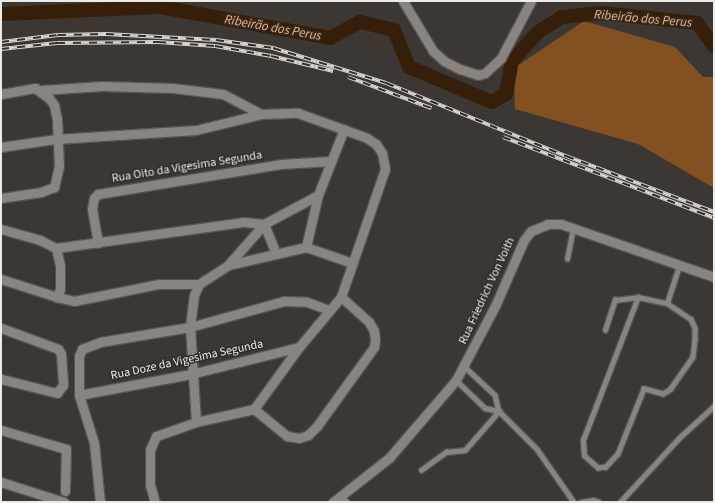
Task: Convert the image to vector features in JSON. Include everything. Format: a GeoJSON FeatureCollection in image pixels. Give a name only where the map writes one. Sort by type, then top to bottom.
{"type":"FeatureCollection","features":[{"type":"Feature","properties":{"kind":"street"},"geometry":{"type":"LineString","coordinates":[[403,1],[434,51],[444,61],[460,70],[478,75],[485,73],[501,58],[531,1]]}},
{"type":"Feature","properties":{"kind":"street"},"geometry":{"type":"LineString","coordinates":[[1,94],[35,88],[41,90],[102,86],[173,88],[223,94],[261,114]]}},
{"type":"Feature","properties":{"kind":"street"},"geometry":{"type":"LineString","coordinates":[[1,198],[41,192],[54,187],[59,166],[54,106],[41,90]]}},
{"type":"Feature","properties":{"kind":"street"},"geometry":{"type":"LineString","coordinates":[[1,147],[56,139],[196,130],[261,114],[306,114],[376,144],[382,153],[385,169],[341,297],[299,347],[254,409],[196,422],[161,433],[153,440],[150,450],[150,485],[155,502]]}},
{"type":"Feature","properties":{"kind":"street"},"geometry":{"type":"LineString","coordinates":[[306,247],[318,195],[344,129]]}},
{"type":"Feature","properties":{"kind":"street","name":"Rua Oito da Vigesima Segunda"},"geometry":{"type":"LineString","coordinates":[[98,244],[92,210],[94,198],[98,194],[281,164],[332,161]]}},
{"type":"Feature","properties":{"kind":"street"},"geometry":{"type":"LineString","coordinates":[[196,422],[191,374],[190,326],[194,295],[199,284],[228,264],[264,224],[318,195]]}},
{"type":"Feature","properties":{"kind":"street"},"geometry":{"type":"LineString","coordinates":[[1,230],[40,240],[56,248],[98,244],[230,222],[264,224]]}},
{"type":"Feature","properties":{"kind":"street"},"geometry":{"type":"LineString","coordinates":[[264,224],[276,253]]}},
{"type":"Feature","properties":{"kind":"street","name":"Rua Friedrich Von Voith"},"geometry":{"type":"LineString","coordinates":[[333,502],[345,499],[389,458],[456,380],[527,236],[531,231],[548,224],[561,224],[714,277]]}},
{"type":"Feature","properties":{"kind":"street"},"geometry":{"type":"LineString","coordinates":[[228,264],[306,247],[352,263]]}},
{"type":"Feature","properties":{"kind":"street"},"geometry":{"type":"LineString","coordinates":[[56,248],[60,283],[57,297]]}},
{"type":"Feature","properties":{"kind":"street"},"geometry":{"type":"LineString","coordinates":[[1,279],[74,301],[160,284],[199,284]]}},
{"type":"Feature","properties":{"kind":"street"},"geometry":{"type":"LineString","coordinates":[[254,409],[287,436],[299,438],[308,435],[317,426],[374,347],[374,331],[369,322],[341,297]]}},
{"type":"Feature","properties":{"kind":"street"},"geometry":{"type":"LineString","coordinates":[[100,502],[94,443],[79,395],[79,356],[82,349],[88,346],[190,326],[284,301],[307,302],[329,310]]}},
{"type":"Feature","properties":{"kind":"street"},"geometry":{"type":"LineString","coordinates":[[1,328],[58,349],[61,354],[63,385],[57,393],[1,379]]}},
{"type":"Feature","properties":{"kind":"street","name":"Rua Doze da Vigesima Segunda"},"geometry":{"type":"LineString","coordinates":[[79,395],[191,374],[299,347]]}},
{"type":"Feature","properties":{"kind":"street"},"geometry":{"type":"LineString","coordinates":[[1,430],[66,449],[65,491]]}},
{"type":"Feature","properties":{"kind":"street"},"geometry":{"type":"LineString","coordinates":[[1,482],[64,502]]}},
{"type":"Feature","properties":{"kind":"lane"},"geometry":{"type":"LineString","coordinates":[[567,260],[573,229]]}},
{"type":"Feature","properties":{"kind":"lane"},"geometry":{"type":"LineString","coordinates":[[667,303],[680,265]]}},
{"type":"Feature","properties":{"kind":"lane"},"geometry":{"type":"LineString","coordinates":[[605,330],[616,300],[638,297],[667,303],[691,319],[695,328],[693,357],[668,392],[644,390],[618,454],[606,468],[598,468],[584,456],[582,440],[638,297]]}},
{"type":"Feature","properties":{"kind":"lane"},"geometry":{"type":"LineString","coordinates":[[464,366],[496,395],[499,411]]}},
{"type":"Feature","properties":{"kind":"lane"},"geometry":{"type":"LineString","coordinates":[[456,380],[485,408],[499,411],[537,449],[574,502]]}},
{"type":"Feature","properties":{"kind":"lane"},"geometry":{"type":"LineString","coordinates":[[620,502],[679,438],[714,406]]}},
{"type":"Feature","properties":{"kind":"lane"},"geometry":{"type":"LineString","coordinates":[[422,470],[446,452],[465,450],[499,411]]}},
{"type":"Feature","properties":{"kind":"lane"},"geometry":{"type":"LineString","coordinates":[[581,502],[593,500],[599,502]]}},
{"type":"Feature","properties":{"kind":"shaded area"},"geometry":{"type":"Polygon","coordinates":[[[584,21],[675,47],[703,77],[714,77],[714,188],[638,144],[515,109],[514,68],[584,21]]]}},
{"type":"Feature","properties":{"kind":"waterway","name":"Ribeirão dos Perus"},"geometry":{"type":"LineString","coordinates":[[1,14],[160,7],[330,38],[360,22],[394,30],[409,67],[492,102],[506,94],[512,61],[538,32],[562,17],[602,13],[697,23],[714,46]]}},
{"type":"Feature","properties":{"kind":"railway"},"geometry":{"type":"LineString","coordinates":[[1,42],[58,35],[106,34],[216,40],[273,48],[386,83],[566,156],[714,212]]}},
{"type":"Feature","properties":{"kind":"railway"},"geometry":{"type":"LineString","coordinates":[[1,49],[57,43],[158,42],[215,46],[271,56],[333,71]]}},
{"type":"Feature","properties":{"kind":"railway"},"geometry":{"type":"LineString","coordinates":[[348,77],[431,108]]}},
{"type":"Feature","properties":{"kind":"railway"},"geometry":{"type":"LineString","coordinates":[[503,137],[714,218]]}}]}
